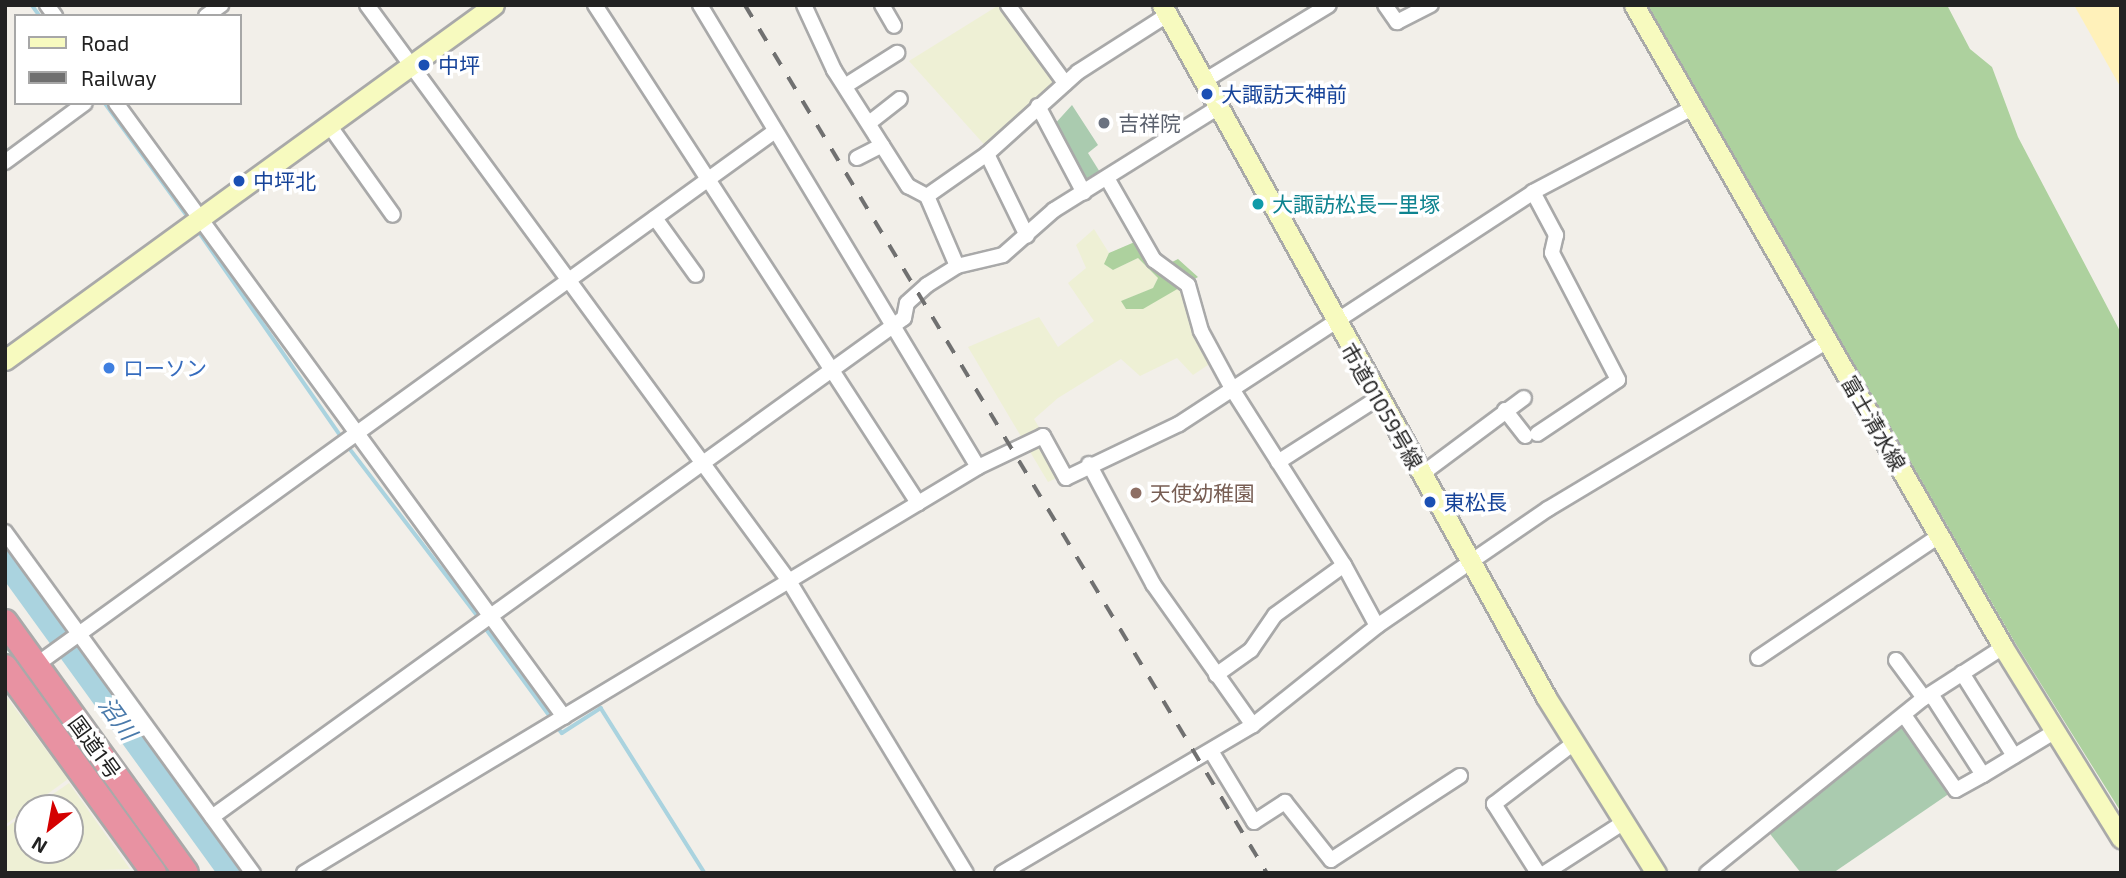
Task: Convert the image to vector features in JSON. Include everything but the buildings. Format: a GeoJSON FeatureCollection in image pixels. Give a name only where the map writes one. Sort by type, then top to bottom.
{"type":"FeatureCollection","features":[{"type":"Feature","properties":{"kind":"highway","name":"国道1号"},"geometry":{"type":"LineString","coordinates":[[5,621],[46,659],[186,873]]}},
{"type":"Feature","properties":{"kind":"highway","name":"国道1号"},"geometry":{"type":"LineString","coordinates":[[5,667],[154,873]]}},
{"type":"Feature","properties":{"kind":"street"},"geometry":{"type":"LineString","coordinates":[[367,5],[789,581],[966,873]]}},
{"type":"Feature","properties":{"kind":"street"},"geometry":{"type":"LineString","coordinates":[[5,360],[495,5]]}},
{"type":"Feature","properties":{"kind":"street"},"geometry":{"type":"LineString","coordinates":[[596,5],[918,503]]}},
{"type":"Feature","properties":{"kind":"street"},"geometry":{"type":"LineString","coordinates":[[700,5],[978,467]]}},
{"type":"Feature","properties":{"kind":"street"},"geometry":{"type":"LineString","coordinates":[[804,5],[845,86],[908,186],[927,196],[957,266]]}},
{"type":"Feature","properties":{"kind":"street"},"geometry":{"type":"LineString","coordinates":[[882,5],[894,26]]}},
{"type":"Feature","properties":{"kind":"street"},"geometry":{"type":"LineString","coordinates":[[1009,5],[1065,83]]}},
{"type":"Feature","properties":{"kind":"street"},"geometry":{"type":"LineString","coordinates":[[1204,81],[1329,5]]}},
{"type":"Feature","properties":{"kind":"street"},"geometry":{"type":"LineString","coordinates":[[1385,5],[1397,22],[1431,5]]}},
{"type":"Feature","properties":{"kind":"street","name":"富士清水線"},"geometry":{"type":"LineString","coordinates":[[1634,5],[2003,647],[2121,838]]}},
{"type":"Feature","properties":{"kind":"street"},"geometry":{"type":"LineString","coordinates":[[927,196],[986,154],[1065,83],[1164,10]]}},
{"type":"Feature","properties":{"kind":"street","name":"市道01059号線"},"geometry":{"type":"LineString","coordinates":[[1164,10],[1336,326],[1574,743],[1656,873]]}},
{"type":"Feature","properties":{"kind":"street"},"geometry":{"type":"LineString","coordinates":[[845,86],[897,53]]}},
{"type":"Feature","properties":{"kind":"street"},"geometry":{"type":"LineString","coordinates":[[869,123],[900,99]]}},
{"type":"Feature","properties":{"kind":"street"},"geometry":{"type":"LineString","coordinates":[[7,158],[82,105]]}},
{"type":"Feature","properties":{"kind":"street"},"geometry":{"type":"LineString","coordinates":[[117,105],[191,223],[356,433],[564,717]]}},
{"type":"Feature","properties":{"kind":"street"},"geometry":{"type":"LineString","coordinates":[[1038,106],[1084,193]]}},
{"type":"Feature","properties":{"kind":"street"},"geometry":{"type":"LineString","coordinates":[[212,817],[894,325],[918,292],[957,266],[1003,255],[1084,193],[1217,108]]}},
{"type":"Feature","properties":{"kind":"street"},"geometry":{"type":"LineString","coordinates":[[304,873],[978,467],[1044,436],[1066,478],[1234,392],[1533,192],[1692,108]]}},
{"type":"Feature","properties":{"kind":"street"},"geometry":{"type":"LineString","coordinates":[[329,125],[393,215]]}},
{"type":"Feature","properties":{"kind":"street"},"geometry":{"type":"LineString","coordinates":[[46,659],[775,131]]}},
{"type":"Feature","properties":{"kind":"street"},"geometry":{"type":"LineString","coordinates":[[857,158],[882,145]]}},
{"type":"Feature","properties":{"kind":"street"},"geometry":{"type":"LineString","coordinates":[[986,154],[1027,236]]}},
{"type":"Feature","properties":{"kind":"street"},"geometry":{"type":"LineString","coordinates":[[1107,178],[1154,260],[1188,285],[1197,322],[1234,392],[1344,565],[1377,626]]}},
{"type":"Feature","properties":{"kind":"street"},"geometry":{"type":"LineString","coordinates":[[1505,410],[1531,435],[1618,380],[1552,253],[1556,235],[1533,192]]}},
{"type":"Feature","properties":{"kind":"street"},"geometry":{"type":"LineString","coordinates":[[655,218],[696,275]]}},
{"type":"Feature","properties":{"kind":"street"},"geometry":{"type":"LineString","coordinates":[[1002,873],[1252,725],[1377,626],[1471,562],[1828,341]]}},
{"type":"Feature","properties":{"kind":"street"},"geometry":{"type":"LineString","coordinates":[[1278,461],[1378,398]]}},
{"type":"Feature","properties":{"kind":"street"},"geometry":{"type":"LineString","coordinates":[[1422,474],[1524,398]]}},
{"type":"Feature","properties":{"kind":"street"},"geometry":{"type":"LineString","coordinates":[[1089,464],[1153,583],[1252,725]]}},
{"type":"Feature","properties":{"kind":"street"},"geometry":{"type":"LineString","coordinates":[[5,532],[77,636],[253,873]]}},
{"type":"Feature","properties":{"kind":"street"},"geometry":{"type":"LineString","coordinates":[[1758,658],[1939,536]]}},
{"type":"Feature","properties":{"kind":"street"},"geometry":{"type":"LineString","coordinates":[[1216,675],[1251,650],[1275,615],[1344,565]]}},
{"type":"Feature","properties":{"kind":"street"},"geometry":{"type":"LineString","coordinates":[[1707,873],[1928,696],[2003,647]]}},
{"type":"Feature","properties":{"kind":"street"},"geometry":{"type":"LineString","coordinates":[[1896,660],[1928,696],[1983,775]]}},
{"type":"Feature","properties":{"kind":"street"},"geometry":{"type":"LineString","coordinates":[[1962,673],[2014,756]]}},
{"type":"Feature","properties":{"kind":"street"},"geometry":{"type":"LineString","coordinates":[[1904,715],[1956,790],[2054,732]]}},
{"type":"Feature","properties":{"kind":"street"},"geometry":{"type":"LineString","coordinates":[[1538,873],[1494,804],[1574,743]]}},
{"type":"Feature","properties":{"kind":"street"},"geometry":{"type":"LineString","coordinates":[[1210,751],[1254,822],[1285,802],[1331,860],[1460,776]]}},
{"type":"Feature","properties":{"kind":"street"},"geometry":{"type":"LineString","coordinates":[[1545,873],[1624,822]]}},
{"type":"Feature","properties":{"kind":"green space"},"geometry":{"type":"Polygon","coordinates":[[[999,5],[1008,5],[1059,84],[990,151],[909,61],[999,5]]]}},
{"type":"Feature","properties":{"kind":"green space"},"geometry":{"type":"Polygon","coordinates":[[[1647,5],[1947,5],[1970,49],[1992,67],[2018,137],[2121,333],[2121,812],[2014,641],[1647,5]]]}},
{"type":"Feature","properties":{"kind":"green space"},"geometry":{"type":"Polygon","coordinates":[[[1072,105],[1098,145],[1088,153],[1103,177],[1086,189],[1053,126],[1072,105]]]}},
{"type":"Feature","properties":{"kind":"green space"},"geometry":{"type":"Polygon","coordinates":[[[1094,229],[1109,253],[1105,264],[1113,270],[1138,258],[1158,278],[1153,288],[1122,301],[1187,287],[1217,359],[1193,375],[1177,358],[1140,376],[1121,359],[1058,398],[1034,419],[1067,473],[1048,482],[968,347],[1039,317],[1058,347],[1094,321],[1068,283],[1086,268],[1076,245],[1094,229]]]}},
{"type":"Feature","properties":{"kind":"green space"},"geometry":{"type":"Polygon","coordinates":[[[1137,241],[1166,265],[1178,259],[1198,277],[1143,309],[1126,309],[1121,301],[1153,288],[1158,278],[1138,258],[1113,270],[1104,264],[1109,253],[1137,241]]]}},
{"type":"Feature","properties":{"kind":"green space"},"geometry":{"type":"Polygon","coordinates":[[[5,695],[68,779],[47,794],[14,794],[14,818],[5,825],[5,695]]]}},
{"type":"Feature","properties":{"kind":"green space"},"geometry":{"type":"Polygon","coordinates":[[[1905,723],[1953,791],[1833,873],[1801,873],[1767,830],[1905,723]]]}},
{"type":"Feature","properties":{"kind":"green space"},"geometry":{"type":"Polygon","coordinates":[[[69,783],[77,794],[53,794],[69,783]]]}},
{"type":"Feature","properties":{"kind":"green space"},"geometry":{"type":"Polygon","coordinates":[[[84,804],[130,869],[5,873],[5,828],[14,822],[14,864],[84,864],[84,804]]]}},
{"type":"Feature","properties":{"kind":"sand"},"geometry":{"type":"Polygon","coordinates":[[[2074,5],[2121,5],[2121,88],[2074,5]]]}},
{"type":"Feature","properties":{"kind":"waterway"},"geometry":{"type":"LineString","coordinates":[[32,5],[39,14]]}},
{"type":"Feature","properties":{"kind":"waterway"},"geometry":{"type":"LineString","coordinates":[[106,105],[188,217]]}},
{"type":"Feature","properties":{"kind":"waterway"},"geometry":{"type":"LineString","coordinates":[[197,229],[342,438]]}},
{"type":"Feature","properties":{"kind":"waterway"},"geometry":{"type":"LineString","coordinates":[[347,445],[480,619]]}},
{"type":"Feature","properties":{"kind":"waterway","name":"沼川"},"geometry":{"type":"LineString","coordinates":[[5,562],[230,873]]}},
{"type":"Feature","properties":{"kind":"waterway"},"geometry":{"type":"LineString","coordinates":[[484,626],[552,719]]}},
{"type":"Feature","properties":{"kind":"waterway"},"geometry":{"type":"LineString","coordinates":[[556,725],[562,733],[601,708],[705,873]]}},
{"type":"Feature","properties":{"kind":"railway"},"geometry":{"type":"LineString","coordinates":[[745,5],[1267,873]]}},
{"type":"Feature","properties":{"kind":"place","name":"中坪"},"geometry":{"type":"Point","coordinates":[424,65]}},
{"type":"Feature","properties":{"kind":"place","name":"大諏訪天神前"},"geometry":{"type":"Point","coordinates":[1207,94]}},
{"type":"Feature","properties":{"kind":"place","name":"吉祥院"},"geometry":{"type":"Point","coordinates":[1104,123]}},
{"type":"Feature","properties":{"kind":"place","name":"中坪北"},"geometry":{"type":"Point","coordinates":[239,181]}},
{"type":"Feature","properties":{"kind":"place","name":"大諏訪松長一里塚"},"geometry":{"type":"Point","coordinates":[1258,204]}},
{"type":"Feature","properties":{"kind":"place","name":"ローソン"},"geometry":{"type":"Point","coordinates":[109,368]}},
{"type":"Feature","properties":{"kind":"place","name":"天使幼稚園"},"geometry":{"type":"Point","coordinates":[1136,493]}},
{"type":"Feature","properties":{"kind":"place","name":"東松長"},"geometry":{"type":"Point","coordinates":[1430,502]}}]}
